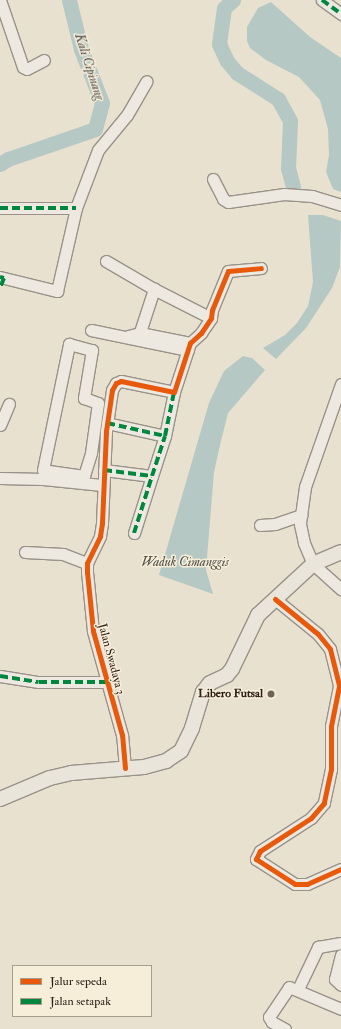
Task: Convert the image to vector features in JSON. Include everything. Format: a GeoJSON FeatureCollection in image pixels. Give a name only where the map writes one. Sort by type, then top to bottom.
{"type":"FeatureCollection","features":[{"type":"Feature","properties":{"kind":"main road"},"geometry":{"type":"LineString","coordinates":[[0,799],[23,788],[71,773],[160,763],[181,751],[192,728],[203,692],[210,683],[226,675],[232,669],[247,635],[258,615],[312,564],[341,552]]}},
{"type":"Feature","properties":{"kind":"street"},"geometry":{"type":"LineString","coordinates":[[0,0],[23,67],[27,69],[44,60]]}},
{"type":"Feature","properties":{"kind":"street"},"geometry":{"type":"LineString","coordinates":[[322,0],[341,14]]}},
{"type":"Feature","properties":{"kind":"street"},"geometry":{"type":"LineString","coordinates":[[1,281],[57,291],[76,208],[98,150],[127,115],[147,81]]}},
{"type":"Feature","properties":{"kind":"street"},"geometry":{"type":"LineString","coordinates":[[213,179],[223,199],[228,202],[284,194],[299,194],[341,205]]}},
{"type":"Feature","properties":{"kind":"street"},"geometry":{"type":"LineString","coordinates":[[0,208],[76,208]]}},
{"type":"Feature","properties":{"kind":"street"},"geometry":{"type":"LineString","coordinates":[[106,261],[154,289],[211,318]]}},
{"type":"Feature","properties":{"kind":"street"},"geometry":{"type":"LineString","coordinates":[[134,534],[165,436],[174,392],[189,347],[211,318],[212,310],[228,271],[261,268]]}},
{"type":"Feature","properties":{"kind":"street"},"geometry":{"type":"LineString","coordinates":[[135,337],[154,289]]}},
{"type":"Feature","properties":{"kind":"street"},"geometry":{"type":"LineString","coordinates":[[91,330],[189,347]]}},
{"type":"Feature","properties":{"kind":"street"},"geometry":{"type":"LineString","coordinates":[[0,478],[43,474],[77,476],[86,474],[98,403],[84,398],[92,350],[69,344],[43,474]]}},
{"type":"Feature","properties":{"kind":"street","name":"Jalan Swadaya 3"},"geometry":{"type":"LineString","coordinates":[[125,768],[122,735],[89,609],[87,564],[100,536],[107,423],[112,390],[116,383],[121,381],[174,392]]}},
{"type":"Feature","properties":{"kind":"street"},"geometry":{"type":"LineString","coordinates":[[341,384],[304,487],[300,515],[304,543],[312,564],[341,589]]}},
{"type":"Feature","properties":{"kind":"street"},"geometry":{"type":"LineString","coordinates":[[0,424],[9,404]]}},
{"type":"Feature","properties":{"kind":"street"},"geometry":{"type":"LineString","coordinates":[[107,423],[165,436]]}},
{"type":"Feature","properties":{"kind":"street"},"geometry":{"type":"LineString","coordinates":[[104,470],[152,476]]}},
{"type":"Feature","properties":{"kind":"street"},"geometry":{"type":"LineString","coordinates":[[43,474],[102,485]]}},
{"type":"Feature","properties":{"kind":"street"},"geometry":{"type":"LineString","coordinates":[[260,525],[275,524],[300,515]]}},
{"type":"Feature","properties":{"kind":"street"},"geometry":{"type":"LineString","coordinates":[[25,552],[63,554],[87,564]]}},
{"type":"Feature","properties":{"kind":"street"},"geometry":{"type":"LineString","coordinates":[[275,599],[318,634],[330,649],[339,686],[331,726],[333,740],[324,803],[303,825],[256,857],[262,864],[295,884],[307,884],[341,869]]}},
{"type":"Feature","properties":{"kind":"street"},"geometry":{"type":"LineString","coordinates":[[0,676],[39,682],[107,682]]}},
{"type":"Feature","properties":{"kind":"street"},"geometry":{"type":"LineString","coordinates":[[298,989],[318,947],[341,943]]}},
{"type":"Feature","properties":{"kind":"street"},"geometry":{"type":"LineString","coordinates":[[341,956],[335,979],[341,985]]}},
{"type":"Feature","properties":{"kind":"street"},"geometry":{"type":"LineString","coordinates":[[285,1029],[272,1022],[270,1015],[286,989],[298,989],[341,1009]]}},
{"type":"Feature","properties":{"kind":"water"},"geometry":{"type":"Polygon","coordinates":[[[271,2],[310,37],[341,58],[341,192],[333,189],[326,172],[329,155],[328,129],[320,100],[299,77],[266,60],[250,48],[247,41],[247,27],[258,8],[271,2]]]}},
{"type":"Feature","properties":{"kind":"water"},"geometry":{"type":"Polygon","coordinates":[[[308,215],[323,215],[341,221],[340,267],[332,288],[306,328],[276,359],[263,348],[285,335],[297,323],[308,306],[313,282],[308,215]]]}},
{"type":"Feature","properties":{"kind":"water","name":"Waduk Cimanggis"},"geometry":{"type":"Polygon","coordinates":[[[243,356],[252,358],[265,370],[228,413],[221,441],[214,472],[206,570],[213,594],[159,575],[209,403],[224,371],[243,356]]]}},
{"type":"Feature","properties":{"kind":"waterway","name":"Kali Cipinang"},"geometry":{"type":"LineString","coordinates":[[0,164],[8,159],[95,129],[102,103],[81,49],[69,0]]}},
{"type":"Feature","properties":{"kind":"waterway","name":"Kali Cipinang"},"geometry":{"type":"LineString","coordinates":[[233,0],[224,8],[219,44],[227,61],[237,73],[278,99],[290,121],[288,168],[293,187]]}},
{"type":"Feature","properties":{"kind":"marked path"},"geometry":{"type":"LineString","coordinates":[[322,0],[341,14]]}},
{"type":"Feature","properties":{"kind":"marked path"},"geometry":{"type":"LineString","coordinates":[[0,208],[76,208]]}},
{"type":"Feature","properties":{"kind":"marked path"},"geometry":{"type":"LineString","coordinates":[[0,277],[4,278],[0,288]]}},
{"type":"Feature","properties":{"kind":"marked path"},"geometry":{"type":"LineString","coordinates":[[107,423],[165,436],[174,392]]}},
{"type":"Feature","properties":{"kind":"marked path"},"geometry":{"type":"LineString","coordinates":[[104,470],[152,476],[165,436]]}},
{"type":"Feature","properties":{"kind":"marked path"},"geometry":{"type":"LineString","coordinates":[[134,533],[152,476]]}},
{"type":"Feature","properties":{"kind":"marked path"},"geometry":{"type":"LineString","coordinates":[[0,676],[39,682],[107,682]]}},
{"type":"Feature","properties":{"kind":"cycle path"},"geometry":{"type":"LineString","coordinates":[[125,768],[122,735],[93,631],[87,572],[87,563],[100,536],[102,523],[106,431],[112,390],[116,383],[121,381],[174,392],[190,343],[201,333],[211,318],[212,310],[228,271],[261,268]]}},
{"type":"Feature","properties":{"kind":"cycle path"},"geometry":{"type":"LineString","coordinates":[[275,599],[318,634],[330,649],[339,686],[331,726],[331,769],[324,803],[311,818],[260,851],[256,859],[295,884],[307,884],[341,869]]}},
{"type":"Feature","properties":{"kind":"place","name":"Libero Futsal"},"geometry":{"type":"Point","coordinates":[271,694]}}]}
